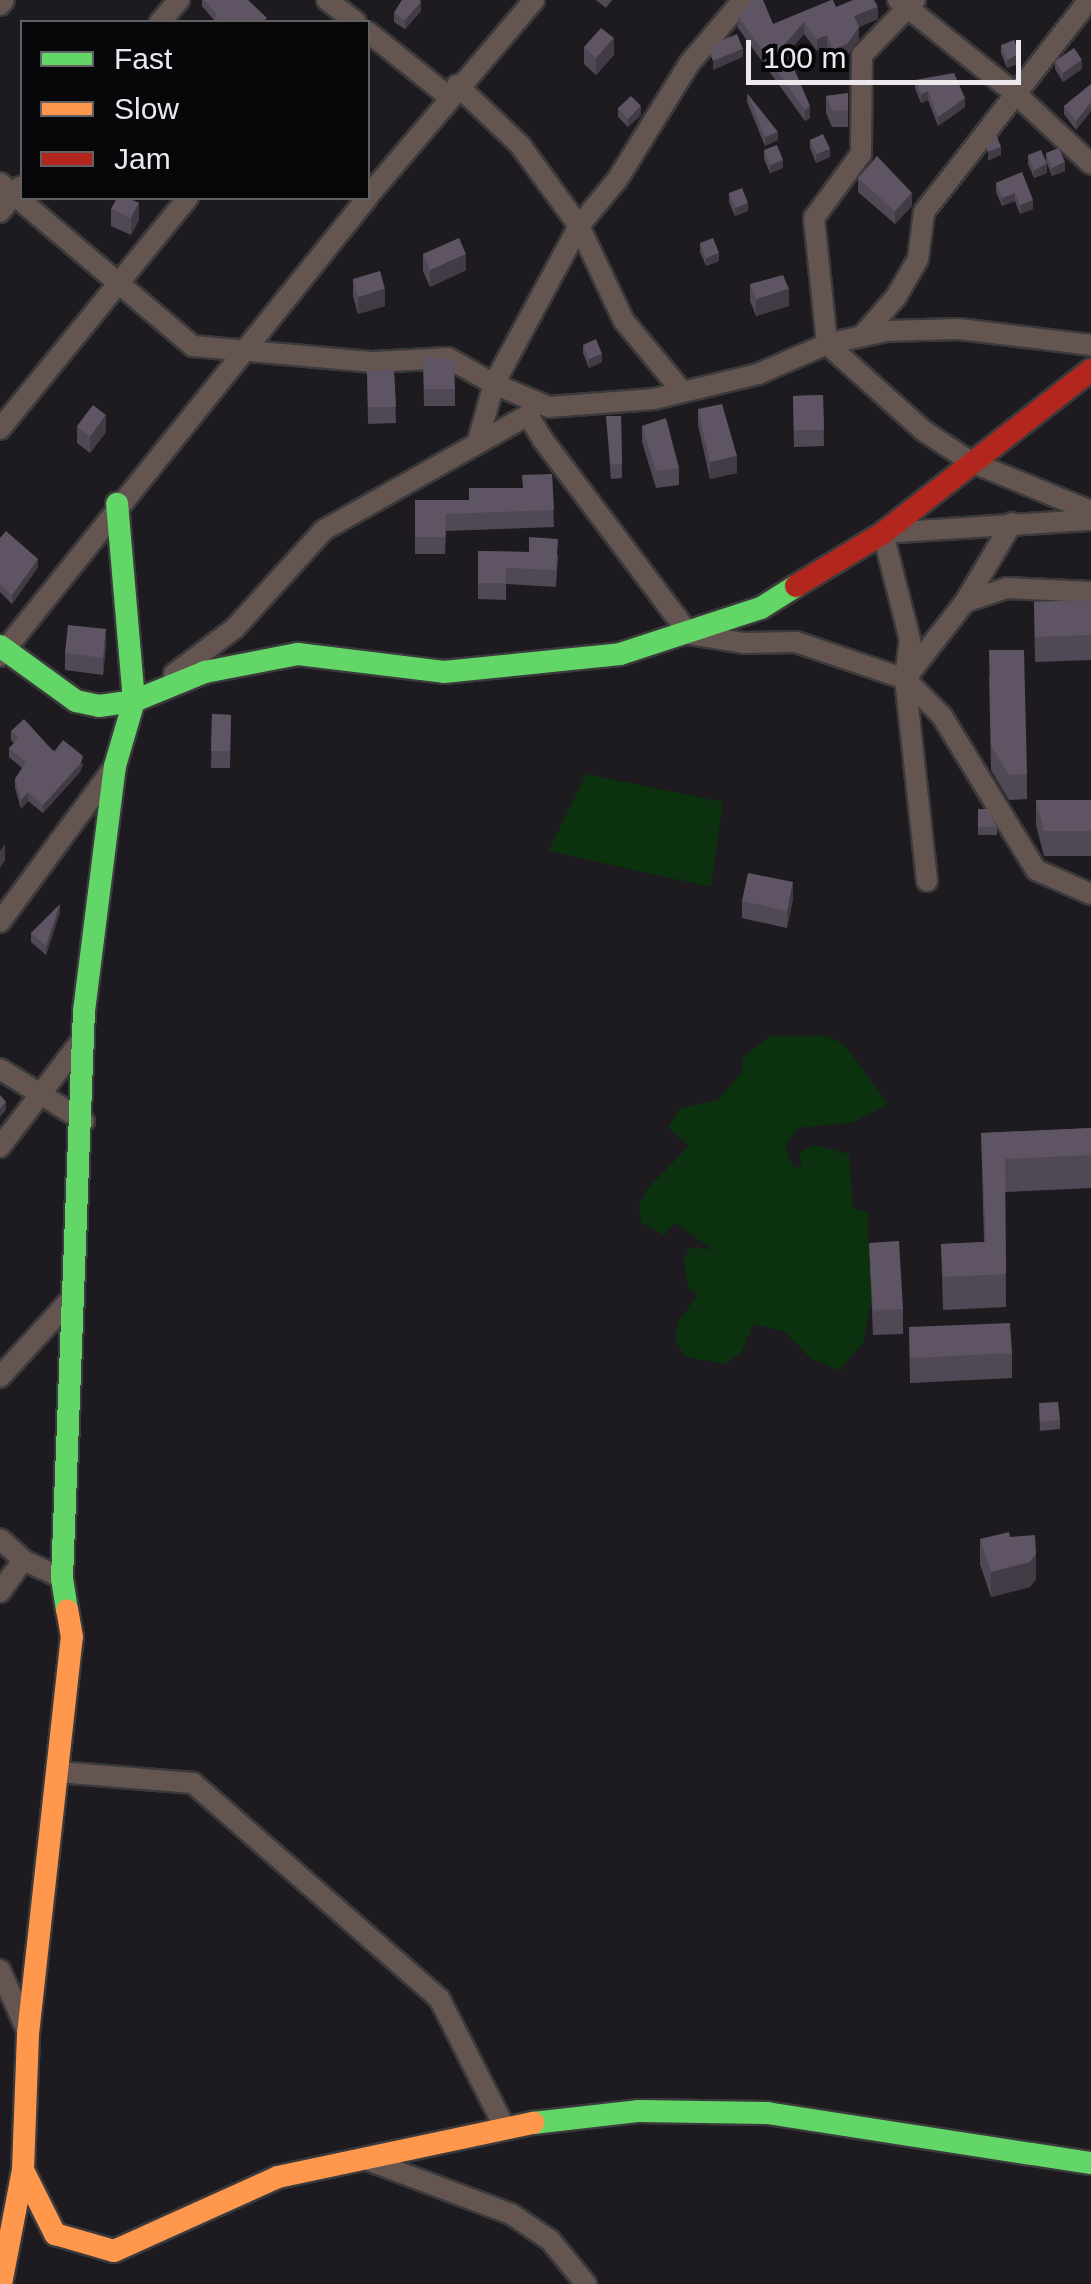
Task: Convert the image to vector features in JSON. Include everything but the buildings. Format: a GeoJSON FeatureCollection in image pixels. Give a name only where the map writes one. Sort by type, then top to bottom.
{"type":"FeatureCollection","features":[{"type":"Feature","properties":{"kind":"street"},"geometry":{"type":"LineString","coordinates":[[162,20],[178,0]]}},
{"type":"Feature","properties":{"kind":"street"},"geometry":{"type":"LineString","coordinates":[[370,193],[534,0]]}},
{"type":"Feature","properties":{"kind":"street"},"geometry":{"type":"LineString","coordinates":[[476,444],[494,384],[579,226],[617,180],[689,64],[743,0]]}},
{"type":"Feature","properties":{"kind":"street"},"geometry":{"type":"LineString","coordinates":[[862,336],[896,297],[918,259],[924,212],[1089,0]]}},
{"type":"Feature","properties":{"kind":"street"},"geometry":{"type":"LineString","coordinates":[[1091,164],[1017,95],[907,3],[862,55],[860,154],[814,218],[827,344],[924,431],[971,462],[1091,510]]}},
{"type":"Feature","properties":{"kind":"street"},"geometry":{"type":"LineString","coordinates":[[370,33],[453,91],[520,145],[579,226],[624,321],[680,390]]}},
{"type":"Feature","properties":{"kind":"street"},"geometry":{"type":"LineString","coordinates":[[9,193],[193,346],[242,352],[290,350],[373,362],[448,358],[494,384],[532,410],[689,634],[744,643],[796,642],[905,679],[942,716],[1036,870],[1091,894]]}},
{"type":"Feature","properties":{"kind":"street"},"geometry":{"type":"LineString","coordinates":[[0,429],[186,200]]}},
{"type":"Feature","properties":{"kind":"street"},"geometry":{"type":"LineString","coordinates":[[365,200],[2,650],[76,701],[134,701],[206,672],[298,654],[444,672],[620,654],[689,634],[762,608],[883,533],[1091,370]]}},
{"type":"Feature","properties":{"kind":"street"},"geometry":{"type":"LineString","coordinates":[[134,701],[215,646],[324,530],[532,410],[654,399],[758,374],[827,344],[862,336],[959,329],[1091,345]]}},
{"type":"Feature","properties":{"kind":"street"},"geometry":{"type":"LineString","coordinates":[[1,2284],[23,2170],[28,2034],[72,1637],[62,1578],[84,1121],[82,1040],[115,766],[134,701],[117,504]]}},
{"type":"Feature","properties":{"kind":"street"},"geometry":{"type":"LineString","coordinates":[[883,533],[1091,520]]}},
{"type":"Feature","properties":{"kind":"street"},"geometry":{"type":"LineString","coordinates":[[905,679],[964,602],[1012,523]]}},
{"type":"Feature","properties":{"kind":"street"},"geometry":{"type":"LineString","coordinates":[[883,533],[910,640],[905,679],[927,881]]}},
{"type":"Feature","properties":{"kind":"street"},"geometry":{"type":"LineString","coordinates":[[964,602],[1007,588],[1091,592]]}},
{"type":"Feature","properties":{"kind":"street"},"geometry":{"type":"LineString","coordinates":[[0,922],[115,766]]}},
{"type":"Feature","properties":{"kind":"street"},"geometry":{"type":"LineString","coordinates":[[0,1146],[82,1040]]}},
{"type":"Feature","properties":{"kind":"street"},"geometry":{"type":"LineString","coordinates":[[0,1068],[84,1121]]}},
{"type":"Feature","properties":{"kind":"street"},"geometry":{"type":"LineString","coordinates":[[0,1377],[73,1297]]}},
{"type":"Feature","properties":{"kind":"street"},"geometry":{"type":"LineString","coordinates":[[0,1540],[22,1560],[62,1578]]}},
{"type":"Feature","properties":{"kind":"street"},"geometry":{"type":"LineString","coordinates":[[0,1592],[22,1560]]}},
{"type":"Feature","properties":{"kind":"street"},"geometry":{"type":"LineString","coordinates":[[59,1772],[193,1784],[439,1998],[504,2126]]}},
{"type":"Feature","properties":{"kind":"street"},"geometry":{"type":"LineString","coordinates":[[0,1970],[28,2034]]}},
{"type":"Feature","properties":{"kind":"street"},"geometry":{"type":"LineString","coordinates":[[23,2170],[55,2234],[114,2250],[235,2193],[356,2157],[504,2126],[640,2111],[767,2113],[1091,2163]]}},
{"type":"Feature","properties":{"kind":"street"},"geometry":{"type":"LineString","coordinates":[[356,2157],[511,2214],[550,2240],[586,2284]]}},
{"type":"Feature","properties":{"kind":"green space"},"geometry":{"type":"Polygon","coordinates":[[[586,774],[723,802],[711,887],[548,851],[586,774]]]}},
{"type":"Feature","properties":{"kind":"green space"},"geometry":{"type":"Polygon","coordinates":[[[770,1036],[826,1036],[844,1044],[888,1104],[854,1122],[798,1128],[785,1146],[793,1166],[801,1168],[800,1152],[814,1145],[849,1154],[853,1208],[868,1212],[868,1243],[880,1257],[863,1343],[839,1371],[810,1358],[785,1332],[754,1324],[742,1351],[726,1364],[686,1357],[675,1341],[678,1321],[698,1295],[688,1288],[684,1259],[689,1248],[712,1249],[675,1223],[664,1235],[641,1223],[639,1205],[648,1188],[689,1146],[668,1128],[680,1108],[718,1100],[742,1072],[743,1057],[770,1036]]]}},
{"type":"Feature","properties":{"kind":"traffic: fast"},"geometry":{"type":"LineString","coordinates":[[67,1610],[62,1578],[84,1011],[115,766],[134,701],[117,504]]}},
{"type":"Feature","properties":{"kind":"traffic: fast"},"geometry":{"type":"LineString","coordinates":[[0,646],[76,701],[99,706],[134,701],[205,672],[298,654],[444,672],[620,654],[761,608],[796,586]]}},
{"type":"Feature","properties":{"kind":"traffic: fast"},"geometry":{"type":"LineString","coordinates":[[533,2123],[639,2111],[767,2113],[1091,2163]]}},
{"type":"Feature","properties":{"kind":"traffic: slow"},"geometry":{"type":"LineString","coordinates":[[1,2284],[23,2170],[28,2034],[72,1637],[67,1610]]}},
{"type":"Feature","properties":{"kind":"traffic: slow"},"geometry":{"type":"LineString","coordinates":[[23,2170],[55,2234],[114,2251],[278,2177],[533,2123]]}},
{"type":"Feature","properties":{"kind":"traffic: jam"},"geometry":{"type":"LineString","coordinates":[[796,586],[883,533],[1091,370]]}}]}
